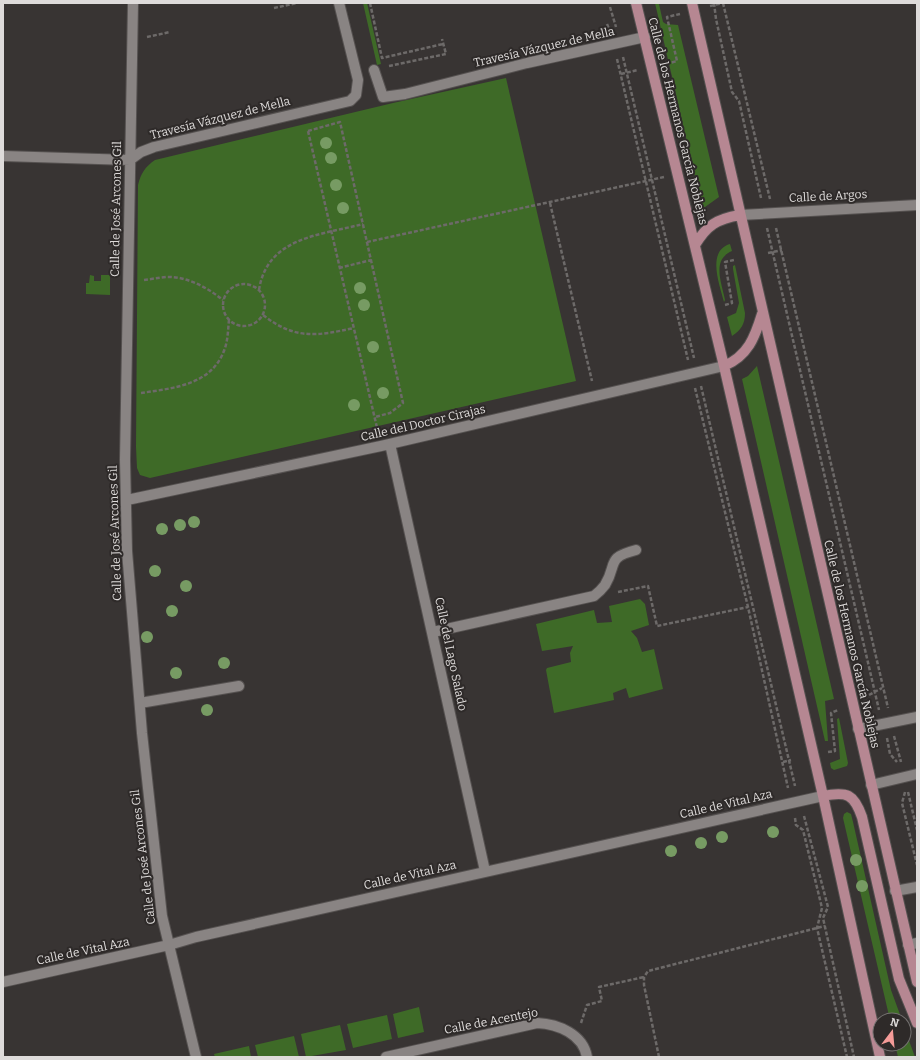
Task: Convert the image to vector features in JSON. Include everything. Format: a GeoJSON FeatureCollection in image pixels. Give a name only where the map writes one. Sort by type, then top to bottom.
{"type":"FeatureCollection","features":[{"type":"Feature","properties":{"kind":"main road","name":"Calle de los Hermanos García Noblejas"},"geometry":{"type":"LineString","coordinates":[[636,3],[724,366],[823,796],[880,1057]]}},
{"type":"Feature","properties":{"kind":"main road","name":"Calle de los Hermanos García Noblejas"},"geometry":{"type":"LineString","coordinates":[[692,3],[871,785],[896,891],[913,944],[917,982]]}},
{"type":"Feature","properties":{"kind":"main road","name":"Calle de los Hermanos García Noblejas"},"geometry":{"type":"LineString","coordinates":[[695,245],[701,234],[710,225],[724,218],[740,215]]}},
{"type":"Feature","properties":{"kind":"main road"},"geometry":{"type":"LineString","coordinates":[[724,366],[736,361],[750,344],[762,312]]}},
{"type":"Feature","properties":{"kind":"main road"},"geometry":{"type":"LineString","coordinates":[[823,796],[843,793],[852,797],[857,803],[862,817],[899,979],[917,1023]]}},
{"type":"Feature","properties":{"kind":"street","name":"Calle de José Arcones Gil"},"geometry":{"type":"LineString","coordinates":[[133,3],[125,460],[127,551],[130,602],[162,916],[196,1057]]}},
{"type":"Feature","properties":{"kind":"street","name":"Travesía Vázquez de Mella"},"geometry":{"type":"LineString","coordinates":[[130,160],[141,152],[154,147],[350,101],[356,95],[358,80],[339,3]]}},
{"type":"Feature","properties":{"kind":"street","name":"Travesía Vázquez de Mella"},"geometry":{"type":"LineString","coordinates":[[374,70],[383,97],[404,94],[527,63],[645,37]]}},
{"type":"Feature","properties":{"kind":"street"},"geometry":{"type":"LineString","coordinates":[[3,156],[130,160]]}},
{"type":"Feature","properties":{"kind":"street","name":"Calle de Argos"},"geometry":{"type":"LineString","coordinates":[[740,215],[917,205]]}},
{"type":"Feature","properties":{"kind":"street","name":"Calle del Doctor Cirajas"},"geometry":{"type":"LineString","coordinates":[[126,500],[385,445],[724,366]]}},
{"type":"Feature","properties":{"kind":"street","name":"Calle del Lago Salado"},"geometry":{"type":"LineString","coordinates":[[385,445],[433,632],[485,871]]}},
{"type":"Feature","properties":{"kind":"street"},"geometry":{"type":"LineString","coordinates":[[433,632],[594,596],[604,585],[615,559],[624,553],[636,550]]}},
{"type":"Feature","properties":{"kind":"street"},"geometry":{"type":"LineString","coordinates":[[140,704],[239,686]]}},
{"type":"Feature","properties":{"kind":"street"},"geometry":{"type":"LineString","coordinates":[[858,729],[917,717]]}},
{"type":"Feature","properties":{"kind":"street"},"geometry":{"type":"LineString","coordinates":[[871,785],[917,774]]}},
{"type":"Feature","properties":{"kind":"street","name":"Calle de Vital Aza"},"geometry":{"type":"LineString","coordinates":[[3,982],[485,871],[823,796]]}},
{"type":"Feature","properties":{"kind":"street"},"geometry":{"type":"LineString","coordinates":[[896,891],[917,887]]}},
{"type":"Feature","properties":{"kind":"street","name":"Calle de Acentejo"},"geometry":{"type":"LineString","coordinates":[[386,1057],[537,1023],[551,1024],[577,1037],[586,1051],[587,1057]]}},
{"type":"Feature","properties":{"kind":"path"},"geometry":{"type":"LineString","coordinates":[[274,8],[297,3]]}},
{"type":"Feature","properties":{"kind":"path"},"geometry":{"type":"LineString","coordinates":[[370,3],[382,58],[443,44]]}},
{"type":"Feature","properties":{"kind":"path"},"geometry":{"type":"LineString","coordinates":[[710,6],[723,3],[770,200]]}},
{"type":"Feature","properties":{"kind":"path"},"geometry":{"type":"LineString","coordinates":[[714,4],[732,92],[739,101],[761,199]]}},
{"type":"Feature","properties":{"kind":"path"},"geometry":{"type":"LineString","coordinates":[[610,7],[647,181],[680,316],[688,360]]}},
{"type":"Feature","properties":{"kind":"path"},"geometry":{"type":"LineString","coordinates":[[607,24],[617,44],[652,179],[694,357]]}},
{"type":"Feature","properties":{"kind":"path"},"geometry":{"type":"LineString","coordinates":[[132,40],[170,32]]}},
{"type":"Feature","properties":{"kind":"path"},"geometry":{"type":"LineString","coordinates":[[374,70],[446,54],[442,39]]}},
{"type":"Feature","properties":{"kind":"path"},"geometry":{"type":"LineString","coordinates":[[304,112],[330,232],[375,417],[385,445]]}},
{"type":"Feature","properties":{"kind":"path"},"geometry":{"type":"LineString","coordinates":[[308,131],[340,122],[403,403],[390,413],[375,417]]}},
{"type":"Feature","properties":{"kind":"path"},"geometry":{"type":"LineString","coordinates":[[367,242],[678,174]]}},
{"type":"Feature","properties":{"kind":"path"},"geometry":{"type":"LineString","coordinates":[[550,203],[595,396]]}},
{"type":"Feature","properties":{"kind":"path"},"geometry":{"type":"LineString","coordinates":[[766,223],[875,692],[887,723],[900,764],[894,760],[890,754],[887,723],[883,687],[775,223]]}},
{"type":"Feature","properties":{"kind":"path"},"geometry":{"type":"LineString","coordinates":[[259,290],[263,275],[271,261],[279,252],[292,243],[363,224]]}},
{"type":"Feature","properties":{"kind":"path"},"geometry":{"type":"LineString","coordinates":[[768,253],[782,250]]}},
{"type":"Feature","properties":{"kind":"path"},"geometry":{"type":"LineString","coordinates":[[339,268],[371,260]]}},
{"type":"Feature","properties":{"kind":"path"},"geometry":{"type":"LineString","coordinates":[[725,305],[732,303],[725,262],[734,260]]}},
{"type":"Feature","properties":{"kind":"path"},"geometry":{"type":"LineString","coordinates":[[128,281],[166,277],[182,279],[210,290],[224,300]]}},
{"type":"Feature","properties":{"kind":"path"},"geometry":{"type":"LineString","coordinates":[[126,396],[195,382],[210,371],[220,359],[226,347],[229,320],[223,307],[224,300],[230,289],[242,284],[248,284],[259,290],[265,302],[263,315],[254,324],[241,326],[229,320]]}},
{"type":"Feature","properties":{"kind":"path"},"geometry":{"type":"LineString","coordinates":[[263,315],[276,324],[302,335],[317,335],[354,328]]}},
{"type":"Feature","properties":{"kind":"path"},"geometry":{"type":"LineString","coordinates":[[700,384],[794,781]]}},
{"type":"Feature","properties":{"kind":"path"},"geometry":{"type":"LineString","coordinates":[[694,385],[748,607],[788,789]]}},
{"type":"Feature","properties":{"kind":"path"},"geometry":{"type":"LineString","coordinates":[[594,596],[648,586],[657,626],[748,607]]}},
{"type":"Feature","properties":{"kind":"path"},"geometry":{"type":"LineString","coordinates":[[869,695],[883,687]]}},
{"type":"Feature","properties":{"kind":"path"},"geometry":{"type":"LineString","coordinates":[[828,752],[835,751],[831,713],[840,709]]}},
{"type":"Feature","properties":{"kind":"path"},"geometry":{"type":"LineString","coordinates":[[783,762],[789,760]]}},
{"type":"Feature","properties":{"kind":"path"},"geometry":{"type":"LineString","coordinates":[[917,830],[906,792],[902,803],[917,865]]}},
{"type":"Feature","properties":{"kind":"path"},"geometry":{"type":"LineString","coordinates":[[801,809],[828,906],[823,918],[854,1057]]}},
{"type":"Feature","properties":{"kind":"path"},"geometry":{"type":"LineString","coordinates":[[794,813],[796,825],[803,830],[822,908],[817,928],[847,1057]]}},
{"type":"Feature","properties":{"kind":"path"},"geometry":{"type":"LineString","coordinates":[[659,1057],[644,985],[644,978],[648,971],[825,926]]}},
{"type":"Feature","properties":{"kind":"path"},"geometry":{"type":"LineString","coordinates":[[587,1005],[602,1001],[599,987],[644,978]]}},
{"type":"Feature","properties":{"kind":"green space"},"geometry":{"type":"Polygon","coordinates":[[[363,3],[367,3],[381,64],[377,65],[363,3]]]}},
{"type":"Feature","properties":{"kind":"green space"},"geometry":{"type":"Polygon","coordinates":[[[655,3],[659,4],[663,22],[666,24],[678,25],[719,197],[705,207],[702,207],[655,3]]]}},
{"type":"Feature","properties":{"kind":"green space"},"geometry":{"type":"Polygon","coordinates":[[[506,78],[576,381],[150,478],[140,475],[137,468],[136,447],[138,185],[146,168],[155,160],[393,103],[506,78]]]}},
{"type":"Feature","properties":{"kind":"green space"},"geometry":{"type":"Polygon","coordinates":[[[730,244],[732,251],[722,260],[720,266],[720,279],[725,300],[724,302],[716,270],[716,261],[718,254],[723,248],[730,244]]]}},
{"type":"Feature","properties":{"kind":"green space"},"geometry":{"type":"Polygon","coordinates":[[[735,265],[745,313],[742,326],[732,336],[727,317],[736,313],[739,303],[733,269],[733,266],[735,265]]]}},
{"type":"Feature","properties":{"kind":"green space"},"geometry":{"type":"Polygon","coordinates":[[[90,275],[94,276],[94,281],[101,281],[101,275],[110,275],[110,295],[86,294],[86,283],[89,283],[90,275]]]}},
{"type":"Feature","properties":{"kind":"green space"},"geometry":{"type":"Polygon","coordinates":[[[757,366],[834,699],[825,701],[828,741],[825,741],[742,379],[748,376],[757,366]]]}},
{"type":"Feature","properties":{"kind":"green space"},"geometry":{"type":"Polygon","coordinates":[[[640,599],[645,604],[649,625],[631,631],[637,638],[642,652],[654,649],[663,689],[629,698],[626,688],[613,693],[614,700],[554,713],[546,670],[547,668],[571,662],[570,653],[573,646],[542,651],[536,624],[594,610],[597,623],[612,622],[609,606],[640,599]]]}},
{"type":"Feature","properties":{"kind":"green space"},"geometry":{"type":"Polygon","coordinates":[[[839,718],[848,763],[847,766],[834,770],[831,768],[830,763],[840,759],[837,719],[839,718]]]}},
{"type":"Feature","properties":{"kind":"green space"},"geometry":{"type":"Polygon","coordinates":[[[847,812],[851,814],[891,990],[899,1012],[888,1012],[843,818],[844,814],[847,812]]]}},
{"type":"Feature","properties":{"kind":"green space"},"geometry":{"type":"Polygon","coordinates":[[[419,1007],[424,1032],[398,1038],[393,1014],[419,1007]]]}},
{"type":"Feature","properties":{"kind":"green space"},"geometry":{"type":"Polygon","coordinates":[[[387,1015],[392,1039],[353,1048],[347,1024],[387,1015]]]}},
{"type":"Feature","properties":{"kind":"green space"},"geometry":{"type":"Polygon","coordinates":[[[340,1025],[346,1050],[306,1057],[301,1034],[340,1025]]]}},
{"type":"Feature","properties":{"kind":"green space"},"geometry":{"type":"Polygon","coordinates":[[[294,1036],[299,1057],[258,1057],[255,1045],[294,1036]]]}},
{"type":"Feature","properties":{"kind":"green space"},"geometry":{"type":"Polygon","coordinates":[[[249,1046],[251,1057],[215,1057],[214,1054],[249,1046]]]}},
{"type":"Feature","properties":{"kind":"green space"},"geometry":{"type":"Polygon","coordinates":[[[912,1049],[915,1057],[898,1057],[897,1052],[912,1052],[912,1049]]]}}]}
